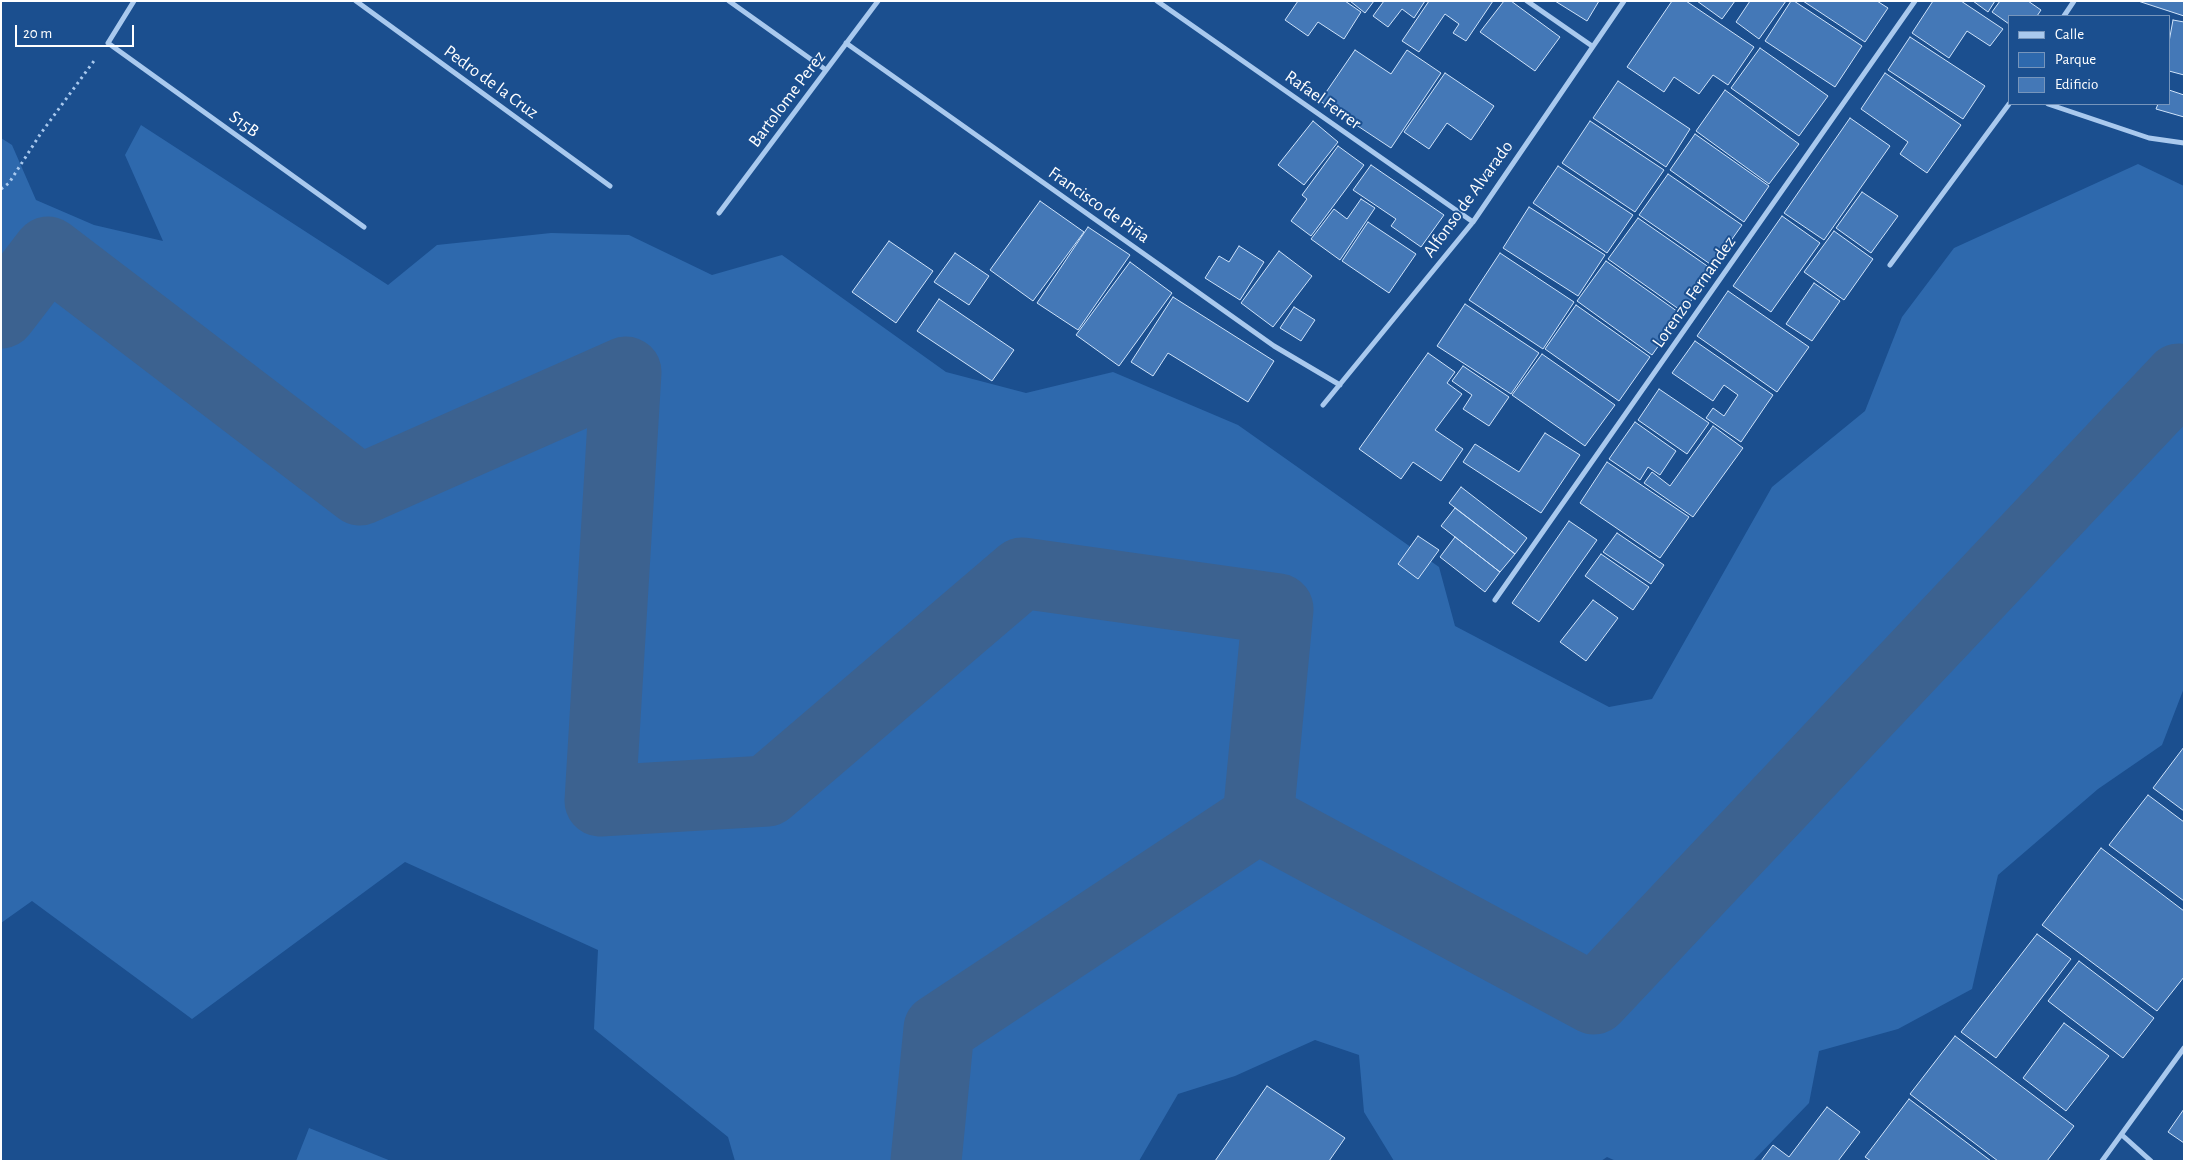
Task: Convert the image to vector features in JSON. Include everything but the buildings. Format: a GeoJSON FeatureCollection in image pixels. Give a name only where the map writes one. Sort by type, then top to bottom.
{"type":"FeatureCollection","features":[{"type":"Feature","properties":{"kind":"street"},"geometry":{"type":"LineString","coordinates":[[108,42],[134,1]]}},
{"type":"Feature","properties":{"kind":"street","name":"Pedro de la Cruz"},"geometry":{"type":"LineString","coordinates":[[356,1],[610,186]]}},
{"type":"Feature","properties":{"kind":"street"},"geometry":{"type":"LineString","coordinates":[[728,1],[826,70]]}},
{"type":"Feature","properties":{"kind":"street","name":"Bartolome Perez"},"geometry":{"type":"LineString","coordinates":[[719,213],[878,1]]}},
{"type":"Feature","properties":{"kind":"street","name":"Rafael Ferrer"},"geometry":{"type":"LineString","coordinates":[[1157,1],[1473,222]]}},
{"type":"Feature","properties":{"kind":"street"},"geometry":{"type":"LineString","coordinates":[[1528,1],[1592,46]]}},
{"type":"Feature","properties":{"kind":"street","name":"Alfonso de Alvarado"},"geometry":{"type":"LineString","coordinates":[[1323,405],[1473,222],[1624,1]]}},
{"type":"Feature","properties":{"kind":"street","name":"Lorenzo Fernandez"},"geometry":{"type":"LineString","coordinates":[[1495,600],[1915,1]]}},
{"type":"Feature","properties":{"kind":"street"},"geometry":{"type":"LineString","coordinates":[[2065,15],[2074,1]]}},
{"type":"Feature","properties":{"kind":"street","name":"S15B"},"geometry":{"type":"LineString","coordinates":[[108,42],[364,227]]}},
{"type":"Feature","properties":{"kind":"street","name":"Francisco de Piña"},"geometry":{"type":"LineString","coordinates":[[846,43],[1274,346],[1340,385]]}},
{"type":"Feature","properties":{"kind":"street"},"geometry":{"type":"LineString","coordinates":[[1890,265],[2009,105]]}},
{"type":"Feature","properties":{"kind":"street"},"geometry":{"type":"LineString","coordinates":[[2051,105],[2149,138],[2184,143]]}},
{"type":"Feature","properties":{"kind":"street"},"geometry":{"type":"LineString","coordinates":[[2102,1161],[2122,1136],[2184,1048]]}},
{"type":"Feature","properties":{"kind":"street"},"geometry":{"type":"LineString","coordinates":[[2122,1136],[2151,1161]]}},
{"type":"Feature","properties":{"kind":"path"},"geometry":{"type":"LineString","coordinates":[[1,189],[8,183],[41,133],[108,42]]}},
{"type":"Feature","properties":{"kind":"green space"},"geometry":{"type":"Polygon","coordinates":[[[141,125],[388,285],[437,245],[551,233],[629,235],[712,275],[782,255],[946,372],[1026,393],[1113,372],[1238,425],[1439,567],[1455,626],[1609,707],[1652,699],[1772,487],[1865,411],[1902,317],[1954,248],[2138,164],[2184,186],[2184,688],[2162,745],[2098,789],[1998,875],[1972,989],[1898,1029],[1819,1051],[1809,1103],[1753,1161],[1616,1161],[1607,1157],[1601,1161],[1394,1161],[1364,1112],[1359,1055],[1315,1040],[1235,1076],[1178,1094],[1139,1161],[735,1161],[728,1137],[594,1029],[598,950],[405,862],[192,1019],[32,901],[1,923],[1,138],[12,145],[36,200],[94,225],[163,241],[125,155],[141,125]]]}},
{"type":"Feature","properties":{"kind":"green space"},"geometry":{"type":"Polygon","coordinates":[[[309,1128],[391,1161],[296,1161],[309,1128]]]}},
{"type":"Feature","properties":{"kind":"waterway"},"geometry":{"type":"LineString","coordinates":[[1,313],[48,252],[360,490],[626,372],[600,801],[767,791],[1022,573],[1278,609],[1258,818]]}},
{"type":"Feature","properties":{"kind":"waterway"},"geometry":{"type":"LineString","coordinates":[[1258,818],[1594,999],[2179,379],[2184,381]]}},
{"type":"Feature","properties":{"kind":"waterway"},"geometry":{"type":"LineString","coordinates":[[926,1161],[939,1029],[1258,818]]}}]}
